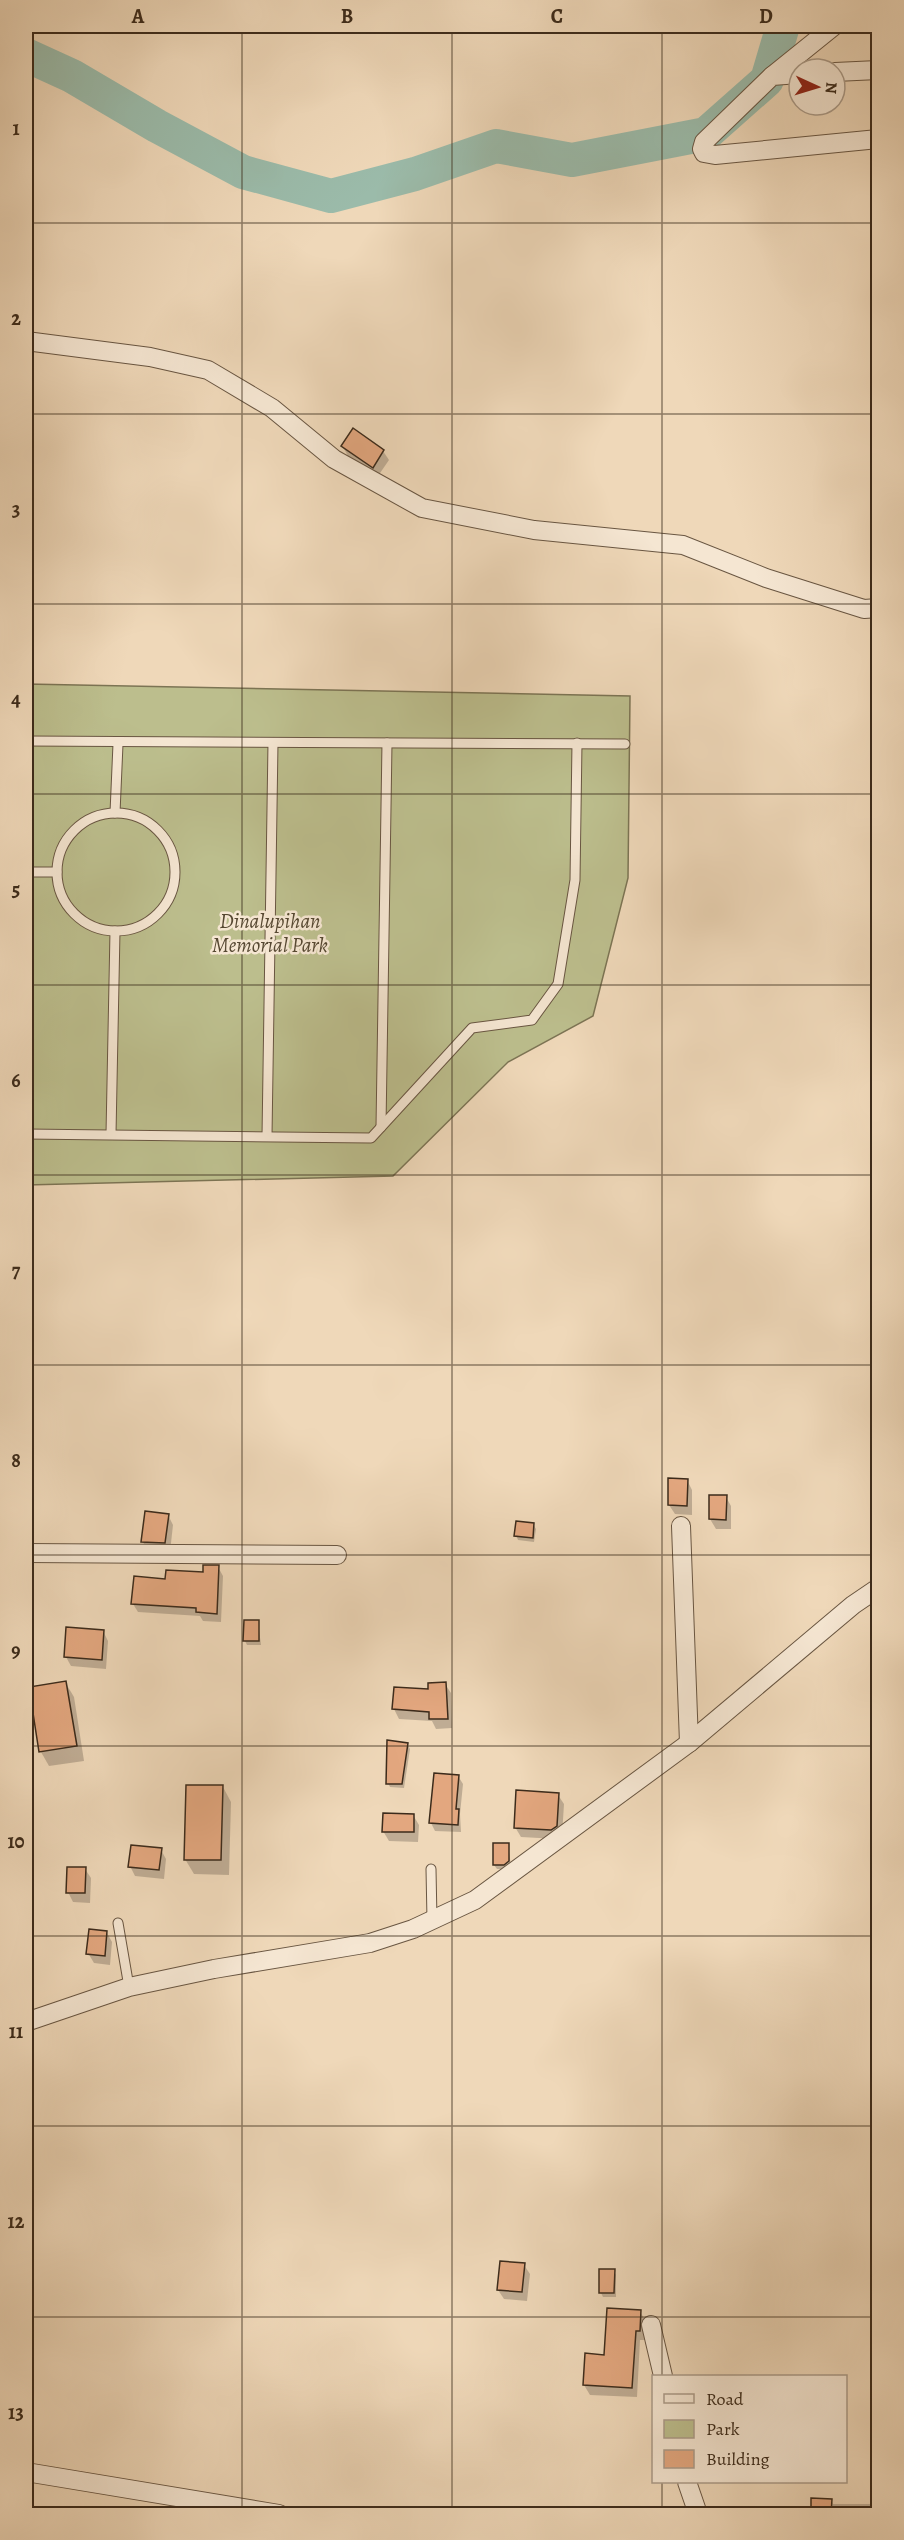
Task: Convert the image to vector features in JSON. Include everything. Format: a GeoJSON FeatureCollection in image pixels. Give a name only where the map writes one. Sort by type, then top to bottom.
{"type":"FeatureCollection","features":[{"type":"Feature","properties":{"kind":"street"},"geometry":{"type":"LineString","coordinates":[[834,26],[772,76],[704,142],[702,149],[704,153],[715,155],[879,139]]}},
{"type":"Feature","properties":{"kind":"street"},"geometry":{"type":"LineString","coordinates":[[847,71],[879,70]]}},
{"type":"Feature","properties":{"kind":"street"},"geometry":{"type":"LineString","coordinates":[[772,76],[787,75]]}},
{"type":"Feature","properties":{"kind":"street"},"geometry":{"type":"LineString","coordinates":[[26,341],[150,357],[208,370],[272,408],[334,459],[422,508],[534,530],[683,545],[766,578],[864,609],[879,608]]}},
{"type":"Feature","properties":{"kind":"street"},"geometry":{"type":"LineString","coordinates":[[681,1526],[690,1743]]}},
{"type":"Feature","properties":{"kind":"street"},"geometry":{"type":"LineString","coordinates":[[26,1553],[337,1555]]}},
{"type":"Feature","properties":{"kind":"street"},"geometry":{"type":"LineString","coordinates":[[26,2022],[129,1987],[214,1969],[370,1943],[432,1920],[475,1900],[690,1743],[853,1605],[879,1588]]}},
{"type":"Feature","properties":{"kind":"street"},"geometry":{"type":"LineString","coordinates":[[651,2325],[663,2375]]}},
{"type":"Feature","properties":{"kind":"street"},"geometry":{"type":"LineString","coordinates":[[26,2472],[279,2514]]}},
{"type":"Feature","properties":{"kind":"street"},"geometry":{"type":"LineString","coordinates":[[688,2483],[698,2514]]}},
{"type":"Feature","properties":{"kind":"lane"},"geometry":{"type":"LineString","coordinates":[[26,741],[118,744],[625,744]]}},
{"type":"Feature","properties":{"kind":"lane"},"geometry":{"type":"LineString","coordinates":[[267,1136],[273,743]]}},
{"type":"Feature","properties":{"kind":"lane"},"geometry":{"type":"LineString","coordinates":[[381,1127],[387,743]]}},
{"type":"Feature","properties":{"kind":"lane"},"geometry":{"type":"LineString","coordinates":[[26,1134],[371,1138],[472,1028],[532,1020],[558,984],[575,880],[577,743]]}},
{"type":"Feature","properties":{"kind":"lane"},"geometry":{"type":"LineString","coordinates":[[115,813],[118,744]]}},
{"type":"Feature","properties":{"kind":"lane"},"geometry":{"type":"LineString","coordinates":[[102,813],[115,813],[128,813],[151,823],[167,842],[175,866],[172,891],[162,910],[145,924],[125,931],[103,931],[83,922],[67,906],[57,885],[57,862],[65,841],[80,824],[102,813]]}},
{"type":"Feature","properties":{"kind":"lane"},"geometry":{"type":"LineString","coordinates":[[26,872],[57,872]]}},
{"type":"Feature","properties":{"kind":"lane"},"geometry":{"type":"LineString","coordinates":[[111,1134],[114,931]]}},
{"type":"Feature","properties":{"kind":"lane"},"geometry":{"type":"LineString","coordinates":[[431,1869],[432,1920]]}},
{"type":"Feature","properties":{"kind":"lane"},"geometry":{"type":"LineString","coordinates":[[118,1923],[129,1987]]}},
{"type":"Feature","properties":{"kind":"green space","name":"Dinalupihan Memorial Park"},"geometry":{"type":"Polygon","coordinates":[[[26,684],[630,696],[628,878],[593,1016],[508,1062],[393,1176],[26,1185],[26,684]]]}},
{"type":"Feature","properties":{"kind":"building"},"geometry":{"type":"Polygon","coordinates":[[[353,428],[384,450],[373,468],[341,446],[353,428]]]}},
{"type":"Feature","properties":{"kind":"building"},"geometry":{"type":"Polygon","coordinates":[[[668,1478],[688,1479],[687,1506],[668,1505],[668,1478]]]}},
{"type":"Feature","properties":{"kind":"building"},"geometry":{"type":"Polygon","coordinates":[[[709,1495],[727,1495],[726,1520],[709,1519],[709,1495]]]}},
{"type":"Feature","properties":{"kind":"building"},"geometry":{"type":"Polygon","coordinates":[[[145,1511],[169,1514],[165,1543],[141,1542],[145,1511]]]}},
{"type":"Feature","properties":{"kind":"building"},"geometry":{"type":"Polygon","coordinates":[[[516,1521],[534,1523],[533,1538],[514,1536],[516,1521]]]}},
{"type":"Feature","properties":{"kind":"building"},"geometry":{"type":"Polygon","coordinates":[[[203,1565],[219,1565],[217,1614],[196,1612],[196,1608],[131,1604],[134,1576],[165,1579],[166,1570],[203,1572],[203,1565]]]}},
{"type":"Feature","properties":{"kind":"building"},"geometry":{"type":"Polygon","coordinates":[[[244,1620],[259,1620],[259,1641],[243,1641],[244,1620]]]}},
{"type":"Feature","properties":{"kind":"building"},"geometry":{"type":"Polygon","coordinates":[[[66,1627],[104,1630],[102,1660],[64,1657],[66,1627]]]}},
{"type":"Feature","properties":{"kind":"building"},"geometry":{"type":"Polygon","coordinates":[[[66,1681],[77,1746],[39,1752],[29,1687],[66,1681]]]}},
{"type":"Feature","properties":{"kind":"building"},"geometry":{"type":"Polygon","coordinates":[[[446,1682],[448,1719],[429,1719],[429,1712],[392,1709],[394,1687],[428,1689],[428,1683],[446,1682]]]}},
{"type":"Feature","properties":{"kind":"building"},"geometry":{"type":"Polygon","coordinates":[[[387,1740],[408,1743],[402,1784],[386,1784],[387,1740]]]}},
{"type":"Feature","properties":{"kind":"building"},"geometry":{"type":"Polygon","coordinates":[[[434,1773],[459,1775],[456,1809],[459,1809],[458,1825],[429,1823],[434,1773]]]}},
{"type":"Feature","properties":{"kind":"building"},"geometry":{"type":"Polygon","coordinates":[[[186,1785],[223,1785],[221,1860],[184,1860],[186,1785]]]}},
{"type":"Feature","properties":{"kind":"building"},"geometry":{"type":"Polygon","coordinates":[[[516,1790],[559,1793],[557,1826],[551,1830],[514,1828],[516,1790]]]}},
{"type":"Feature","properties":{"kind":"building"},"geometry":{"type":"Polygon","coordinates":[[[383,1813],[414,1814],[414,1832],[382,1832],[383,1813]]]}},
{"type":"Feature","properties":{"kind":"building"},"geometry":{"type":"Polygon","coordinates":[[[493,1843],[509,1843],[509,1861],[504,1865],[493,1865],[493,1843]]]}},
{"type":"Feature","properties":{"kind":"building"},"geometry":{"type":"Polygon","coordinates":[[[131,1845],[162,1848],[159,1870],[128,1867],[131,1845]]]}},
{"type":"Feature","properties":{"kind":"building"},"geometry":{"type":"Polygon","coordinates":[[[67,1867],[86,1867],[85,1893],[66,1893],[67,1867]]]}},
{"type":"Feature","properties":{"kind":"building"},"geometry":{"type":"Polygon","coordinates":[[[89,1929],[107,1931],[105,1956],[86,1954],[89,1929]]]}},
{"type":"Feature","properties":{"kind":"building"},"geometry":{"type":"Polygon","coordinates":[[[500,2261],[525,2263],[522,2292],[497,2290],[500,2261]]]}},
{"type":"Feature","properties":{"kind":"building"},"geometry":{"type":"Polygon","coordinates":[[[599,2269],[615,2269],[614,2293],[599,2293],[599,2269]]]}},
{"type":"Feature","properties":{"kind":"building"},"geometry":{"type":"Polygon","coordinates":[[[607,2308],[641,2310],[640,2331],[636,2331],[632,2388],[583,2385],[585,2353],[604,2355],[607,2308]]]}},
{"type":"Feature","properties":{"kind":"building"},"geometry":{"type":"Polygon","coordinates":[[[811,2498],[832,2499],[831,2514],[811,2514],[811,2498]]]}},
{"type":"Feature","properties":{"kind":"waterway"},"geometry":{"type":"LineString","coordinates":[[26,55],[72,76],[157,126],[243,172],[331,196],[415,174],[496,146],[572,160],[706,134],[767,80],[783,26]]}}]}
